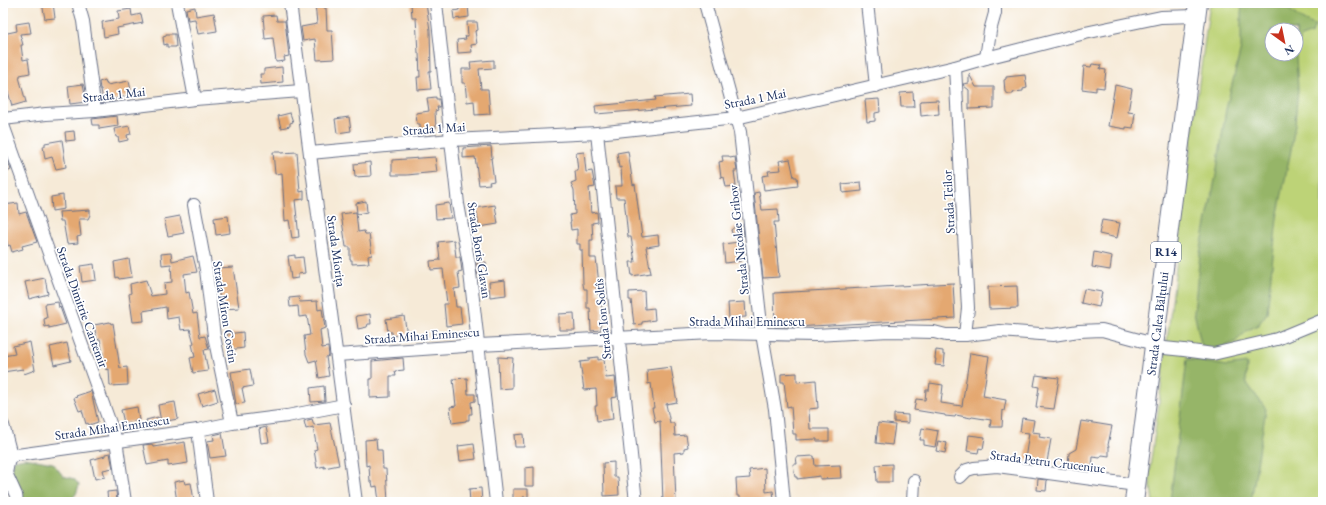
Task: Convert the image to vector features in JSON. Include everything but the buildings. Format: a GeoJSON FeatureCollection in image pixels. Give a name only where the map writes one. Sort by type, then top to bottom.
{"type":"FeatureCollection","features":[{"type":"Feature","properties":{"kind":"main road","name":"Strada Calea Bălțului"},"geometry":{"type":"LineString","coordinates":[[1135,494],[1197,10]]}},
{"type":"Feature","properties":{"kind":"street"},"geometry":{"type":"LineString","coordinates":[[78,3],[83,21],[95,111]]}},
{"type":"Feature","properties":{"kind":"street"},"geometry":{"type":"LineString","coordinates":[[177,3],[195,99]]}},
{"type":"Feature","properties":{"kind":"street","name":"Strada Miorița"},"geometry":{"type":"LineString","coordinates":[[290,3],[356,502]]}},
{"type":"Feature","properties":{"kind":"street","name":"Strada Boris Glavan"},"geometry":{"type":"LineString","coordinates":[[436,3],[458,204],[469,264],[496,502]]}},
{"type":"Feature","properties":{"kind":"street","name":"Strada Nicolae Gribov"},"geometry":{"type":"LineString","coordinates":[[705,3],[740,132],[762,334],[775,409],[784,502]]}},
{"type":"Feature","properties":{"kind":"street"},"geometry":{"type":"LineString","coordinates":[[867,3],[876,86]]}},
{"type":"Feature","properties":{"kind":"street"},"geometry":{"type":"LineString","coordinates":[[986,58],[990,31],[995,13],[995,3]]}},
{"type":"Feature","properties":{"kind":"street","name":"Strada 1 Mai"},"geometry":{"type":"LineString","coordinates":[[310,152],[451,140],[597,133],[736,118],[955,67],[1085,33],[1197,10]]}},
{"type":"Feature","properties":{"kind":"street","name":"Strada Teilor"},"geometry":{"type":"LineString","coordinates":[[955,67],[968,308],[965,335]]}},
{"type":"Feature","properties":{"kind":"street","name":"Strada 1 Mai"},"geometry":{"type":"LineString","coordinates":[[3,119],[46,114],[95,111],[195,99],[301,91]]}},
{"type":"Feature","properties":{"kind":"street","name":"Strada Dimitrie Cantemir"},"geometry":{"type":"LineString","coordinates":[[3,126],[116,440],[125,502]]}},
{"type":"Feature","properties":{"kind":"street","name":"Strada Ion Soltîs"},"geometry":{"type":"LineString","coordinates":[[597,133],[636,502]]}},
{"type":"Feature","properties":{"kind":"street","name":"Strada Miron Costin"},"geometry":{"type":"LineString","coordinates":[[194,205],[206,270],[214,336],[232,423]]}},
{"type":"Feature","properties":{"kind":"street","name":"Strada Mihai Eminescu"},"geometry":{"type":"LineString","coordinates":[[337,354],[712,333],[815,336],[889,331],[934,332],[965,335],[1000,331],[1053,335],[1079,331],[1102,330],[1154,346],[1213,354],[1278,339],[1323,320]]}},
{"type":"Feature","properties":{"kind":"street","name":"Strada Mihai Eminescu"},"geometry":{"type":"LineString","coordinates":[[7,456],[198,430],[232,423],[287,416],[344,405]]}},
{"type":"Feature","properties":{"kind":"street"},"geometry":{"type":"LineString","coordinates":[[3,425],[8,463],[6,473],[16,495],[17,502]]}},
{"type":"Feature","properties":{"kind":"street"},"geometry":{"type":"LineString","coordinates":[[198,430],[207,502]]}},
{"type":"Feature","properties":{"kind":"street","name":"Strada Petru Cruceniuc"},"geometry":{"type":"LineString","coordinates":[[960,477],[967,470],[997,466],[1135,494]]}},
{"type":"Feature","properties":{"kind":"street"},"geometry":{"type":"LineString","coordinates":[[913,502],[914,481]]}},
{"type":"Feature","properties":{"kind":"green space"},"geometry":{"type":"Polygon","coordinates":[[[1210,3],[1323,3],[1323,502],[1153,502],[1149,474],[1210,3]]]}},
{"type":"Feature","properties":{"kind":"green space"},"geometry":{"type":"Polygon","coordinates":[[[1242,3],[1283,3],[1298,16],[1315,25],[1312,33],[1304,36],[1304,22],[1264,22],[1264,62],[1296,62],[1298,89],[1291,150],[1277,218],[1267,313],[1258,325],[1248,330],[1235,342],[1209,353],[1201,344],[1194,312],[1200,253],[1216,175],[1226,109],[1241,48],[1242,3]]]}},
{"type":"Feature","properties":{"kind":"green space"},"geometry":{"type":"Polygon","coordinates":[[[1187,359],[1227,366],[1247,363],[1246,382],[1266,409],[1251,502],[1170,502],[1187,359]]]}},
{"type":"Feature","properties":{"kind":"green space"},"geometry":{"type":"Polygon","coordinates":[[[25,458],[53,463],[63,476],[74,479],[79,485],[76,494],[69,502],[21,502],[11,472],[14,460],[25,458]]]}}]}
